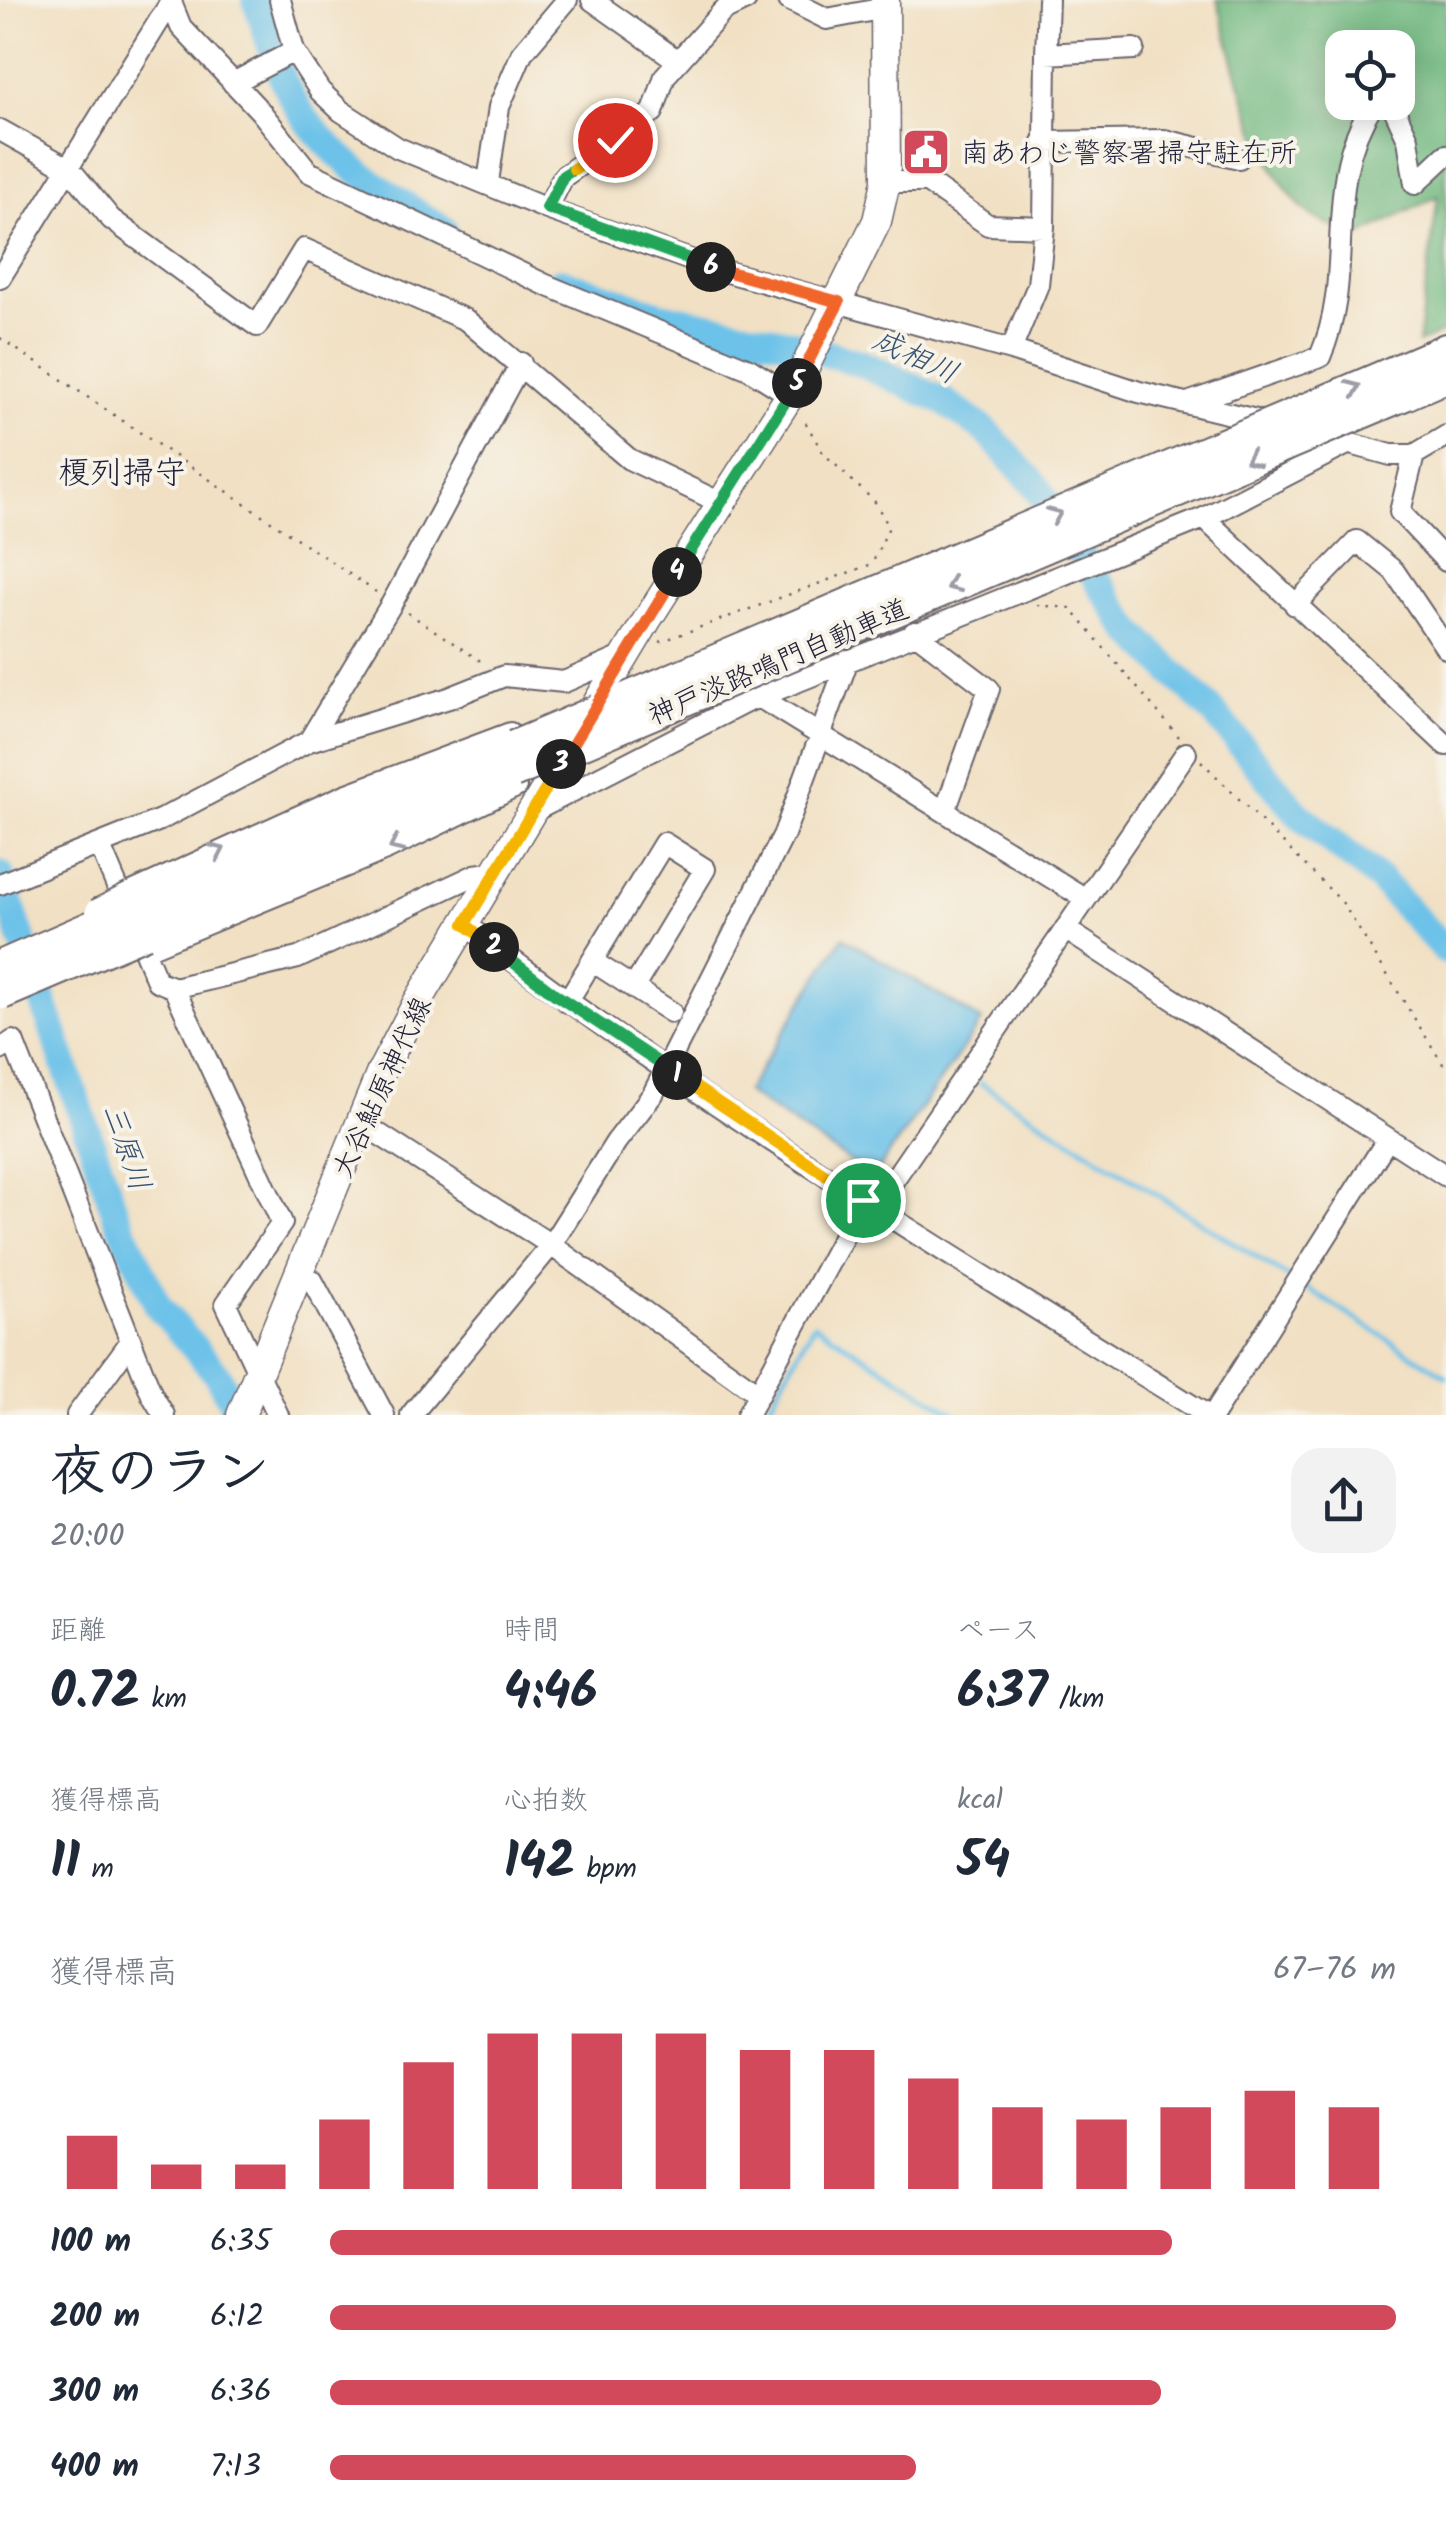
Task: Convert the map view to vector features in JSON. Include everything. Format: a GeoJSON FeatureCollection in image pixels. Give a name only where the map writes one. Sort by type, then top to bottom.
{"type":"FeatureCollection","features":[{"type":"Feature","properties":{"kind":"highway","name":"神戸淡路鳴門自動車道"},"geometry":{"type":"LineString","coordinates":[[1,985],[140,920],[514,759],[670,708],[1402,382],[1446,349]]}},
{"type":"Feature","properties":{"kind":"highway","name":"神戸淡路鳴門自動車道"},"geometry":{"type":"LineString","coordinates":[[514,759],[566,724],[1402,382],[1446,377]]}},
{"type":"Feature","properties":{"kind":"highway","name":"神戸淡路鳴門自動車道"},"geometry":{"type":"LineString","coordinates":[[1,985],[57,968],[140,920]]}},
{"type":"Feature","properties":{"kind":"main road","name":"大谷鮎原神代線"},"geometry":{"type":"LineString","coordinates":[[240,1415],[360,1122],[417,1003],[792,392],[877,221],[886,182],[885,4]]}},
{"type":"Feature","properties":{"kind":"street"},"geometry":{"type":"LineString","coordinates":[[171,0],[180,27],[309,172],[546,285],[749,369],[792,392]]}},
{"type":"Feature","properties":{"kind":"street"},"geometry":{"type":"LineString","coordinates":[[0,278],[171,0]]}},
{"type":"Feature","properties":{"kind":"street"},"geometry":{"type":"LineString","coordinates":[[280,0],[294,51],[320,91],[341,111],[398,148],[547,208],[836,308],[1011,350],[1345,446],[1414,455],[1446,436]]}},
{"type":"Feature","properties":{"kind":"street"},"geometry":{"type":"LineString","coordinates":[[488,182],[499,107],[522,53],[567,0]]}},
{"type":"Feature","properties":{"kind":"street"},"geometry":{"type":"LineString","coordinates":[[592,0],[678,61]]}},
{"type":"Feature","properties":{"kind":"street"},"geometry":{"type":"LineString","coordinates":[[547,208],[563,176],[653,112],[665,76],[724,11],[746,0]]}},
{"type":"Feature","properties":{"kind":"street"},"geometry":{"type":"LineString","coordinates":[[789,0],[827,19],[885,4]]}},
{"type":"Feature","properties":{"kind":"street"},"geometry":{"type":"LineString","coordinates":[[1011,350],[1038,285],[1044,227],[1048,0]]}},
{"type":"Feature","properties":{"kind":"street"},"geometry":{"type":"LineString","coordinates":[[1046,54],[1134,49]]}},
{"type":"Feature","properties":{"kind":"street"},"geometry":{"type":"LineString","coordinates":[[234,84],[294,51]]}},
{"type":"Feature","properties":{"kind":"street"},"geometry":{"type":"LineString","coordinates":[[1188,403],[1320,356],[1334,325],[1345,164],[1366,120]]}},
{"type":"Feature","properties":{"kind":"street"},"geometry":{"type":"LineString","coordinates":[[1400,120],[1408,138],[1415,184],[1446,155]]}},
{"type":"Feature","properties":{"kind":"street"},"geometry":{"type":"LineString","coordinates":[[0,130],[70,168],[111,220],[256,326],[304,249],[466,320],[630,458],[721,503]]}},
{"type":"Feature","properties":{"kind":"street"},"geometry":{"type":"LineString","coordinates":[[1043,142],[1164,140],[1239,158]]}},
{"type":"Feature","properties":{"kind":"street"},"geometry":{"type":"LineString","coordinates":[[886,182],[927,182],[988,225],[1044,227]]}},
{"type":"Feature","properties":{"kind":"street"},"geometry":{"type":"LineString","coordinates":[[309,741],[392,603],[521,363]]}},
{"type":"Feature","properties":{"kind":"street"},"geometry":{"type":"LineString","coordinates":[[530,814],[759,697],[1204,518],[1345,446]]}},
{"type":"Feature","properties":{"kind":"street"},"geometry":{"type":"LineString","coordinates":[[1414,455],[1400,512],[1446,561]]}},
{"type":"Feature","properties":{"kind":"street"},"geometry":{"type":"LineString","coordinates":[[1204,518],[1446,746]]}},
{"type":"Feature","properties":{"kind":"street"},"geometry":{"type":"LineString","coordinates":[[1295,605],[1357,541],[1394,571],[1446,648]]}},
{"type":"Feature","properties":{"kind":"street"},"geometry":{"type":"LineString","coordinates":[[914,632],[989,690],[945,811]]}},
{"type":"Feature","properties":{"kind":"street"},"geometry":{"type":"LineString","coordinates":[[0,884],[160,820],[309,741],[448,698],[504,676],[564,682],[631,653]]}},
{"type":"Feature","properties":{"kind":"street"},"geometry":{"type":"LineString","coordinates":[[411,1415],[551,1245],[668,1068],[784,834],[848,660]]}},
{"type":"Feature","properties":{"kind":"street"},"geometry":{"type":"LineString","coordinates":[[759,697],[1086,898]]}},
{"type":"Feature","properties":{"kind":"street"},"geometry":{"type":"LineString","coordinates":[[747,1415],[869,1203],[1189,750]]}},
{"type":"Feature","properties":{"kind":"street"},"geometry":{"type":"LineString","coordinates":[[0,958],[388,849],[514,759]]}},
{"type":"Feature","properties":{"kind":"street"},"geometry":{"type":"LineString","coordinates":[[567,1002],[664,843],[705,869],[634,987]]}},
{"type":"Feature","properties":{"kind":"street"},"geometry":{"type":"LineString","coordinates":[[100,846],[158,981],[174,988],[298,958],[475,875],[496,872]]}},
{"type":"Feature","properties":{"kind":"street"},"geometry":{"type":"LineString","coordinates":[[465,924],[567,1002],[869,1203],[1210,1415],[1382,1148]]}},
{"type":"Feature","properties":{"kind":"street"},"geometry":{"type":"LineString","coordinates":[[1065,929],[1446,1176]]}},
{"type":"Feature","properties":{"kind":"street"},"geometry":{"type":"LineString","coordinates":[[592,962],[672,1012]]}},
{"type":"Feature","properties":{"kind":"street"},"geometry":{"type":"LineString","coordinates":[[174,988],[282,1223],[226,1304],[257,1378],[278,1415]]}},
{"type":"Feature","properties":{"kind":"street"},"geometry":{"type":"LineString","coordinates":[[0,1050],[13,1040],[164,1415]]}},
{"type":"Feature","properties":{"kind":"street"},"geometry":{"type":"LineString","coordinates":[[360,1122],[551,1245],[759,1394]]}},
{"type":"Feature","properties":{"kind":"street"},"geometry":{"type":"LineString","coordinates":[[312,1280],[384,1415]]}},
{"type":"Feature","properties":{"kind":"street"},"geometry":{"type":"LineString","coordinates":[[78,1415],[131,1340]]}},
{"type":"Feature","properties":{"kind":"path"},"geometry":{"type":"LineString","coordinates":[[0,338],[504,676]]}},
{"type":"Feature","properties":{"kind":"path"},"geometry":{"type":"LineString","coordinates":[[631,653],[872,564],[890,527],[874,502],[823,453],[792,392]]}},
{"type":"Feature","properties":{"kind":"path"},"geometry":{"type":"LineString","coordinates":[[1038,588],[1034,604],[1070,608],[1189,750],[1342,902],[1446,1070]]}},
{"type":"Feature","properties":{"kind":"green space"},"geometry":{"type":"Polygon","coordinates":[[[1217,0],[1446,0],[1446,331],[1418,343],[1438,196],[1357,237],[1314,217],[1277,176],[1241,86],[1217,0]]]}},
{"type":"Feature","properties":{"kind":"water"},"geometry":{"type":"Polygon","coordinates":[[[843,937],[982,1021],[873,1177],[746,1092],[843,937]]]}},
{"type":"Feature","properties":{"kind":"waterway","name":"成相川"},"geometry":{"type":"LineString","coordinates":[[256,0],[284,82],[312,127],[352,167],[443,229]]}},
{"type":"Feature","properties":{"kind":"waterway","name":"成相川"},"geometry":{"type":"LineString","coordinates":[[560,281],[661,315],[788,342],[863,364],[945,402],[986,431],[1036,486],[1130,630],[1215,714],[1299,815],[1380,880],[1446,951]]}},
{"type":"Feature","properties":{"kind":"waterway","name":"三原川"},"geometry":{"type":"LineString","coordinates":[[0,874],[116,1215],[158,1306],[216,1373],[240,1415]]}},
{"type":"Feature","properties":{"kind":"waterway"},"geometry":{"type":"LineString","coordinates":[[980,1083],[1291,1279]]}},
{"type":"Feature","properties":{"kind":"waterway"},"geometry":{"type":"LineString","coordinates":[[1300,1284],[1446,1376]]}},
{"type":"Feature","properties":{"kind":"waterway"},"geometry":{"type":"LineString","coordinates":[[764,1415],[814,1324],[957,1415]]}},
{"type":"Feature","properties":{"kind":"place","name":"南あわじ警察署掃守駐在所"},"geometry":{"type":"Point","coordinates":[926,152]}},
{"type":"Feature","properties":{"kind":"district","name":"榎列掃守"},"geometry":{"type":"Point","coordinates":[122,472]}},
{"type":"Feature","properties":{"kind":"route"},"geometry":{"type":"LineString","coordinates":[[615,140],[563,176],[547,208],[713,268],[839,302],[790,395],[647,620],[631,653],[465,924],[556,995],[863,1200]]}}]}
